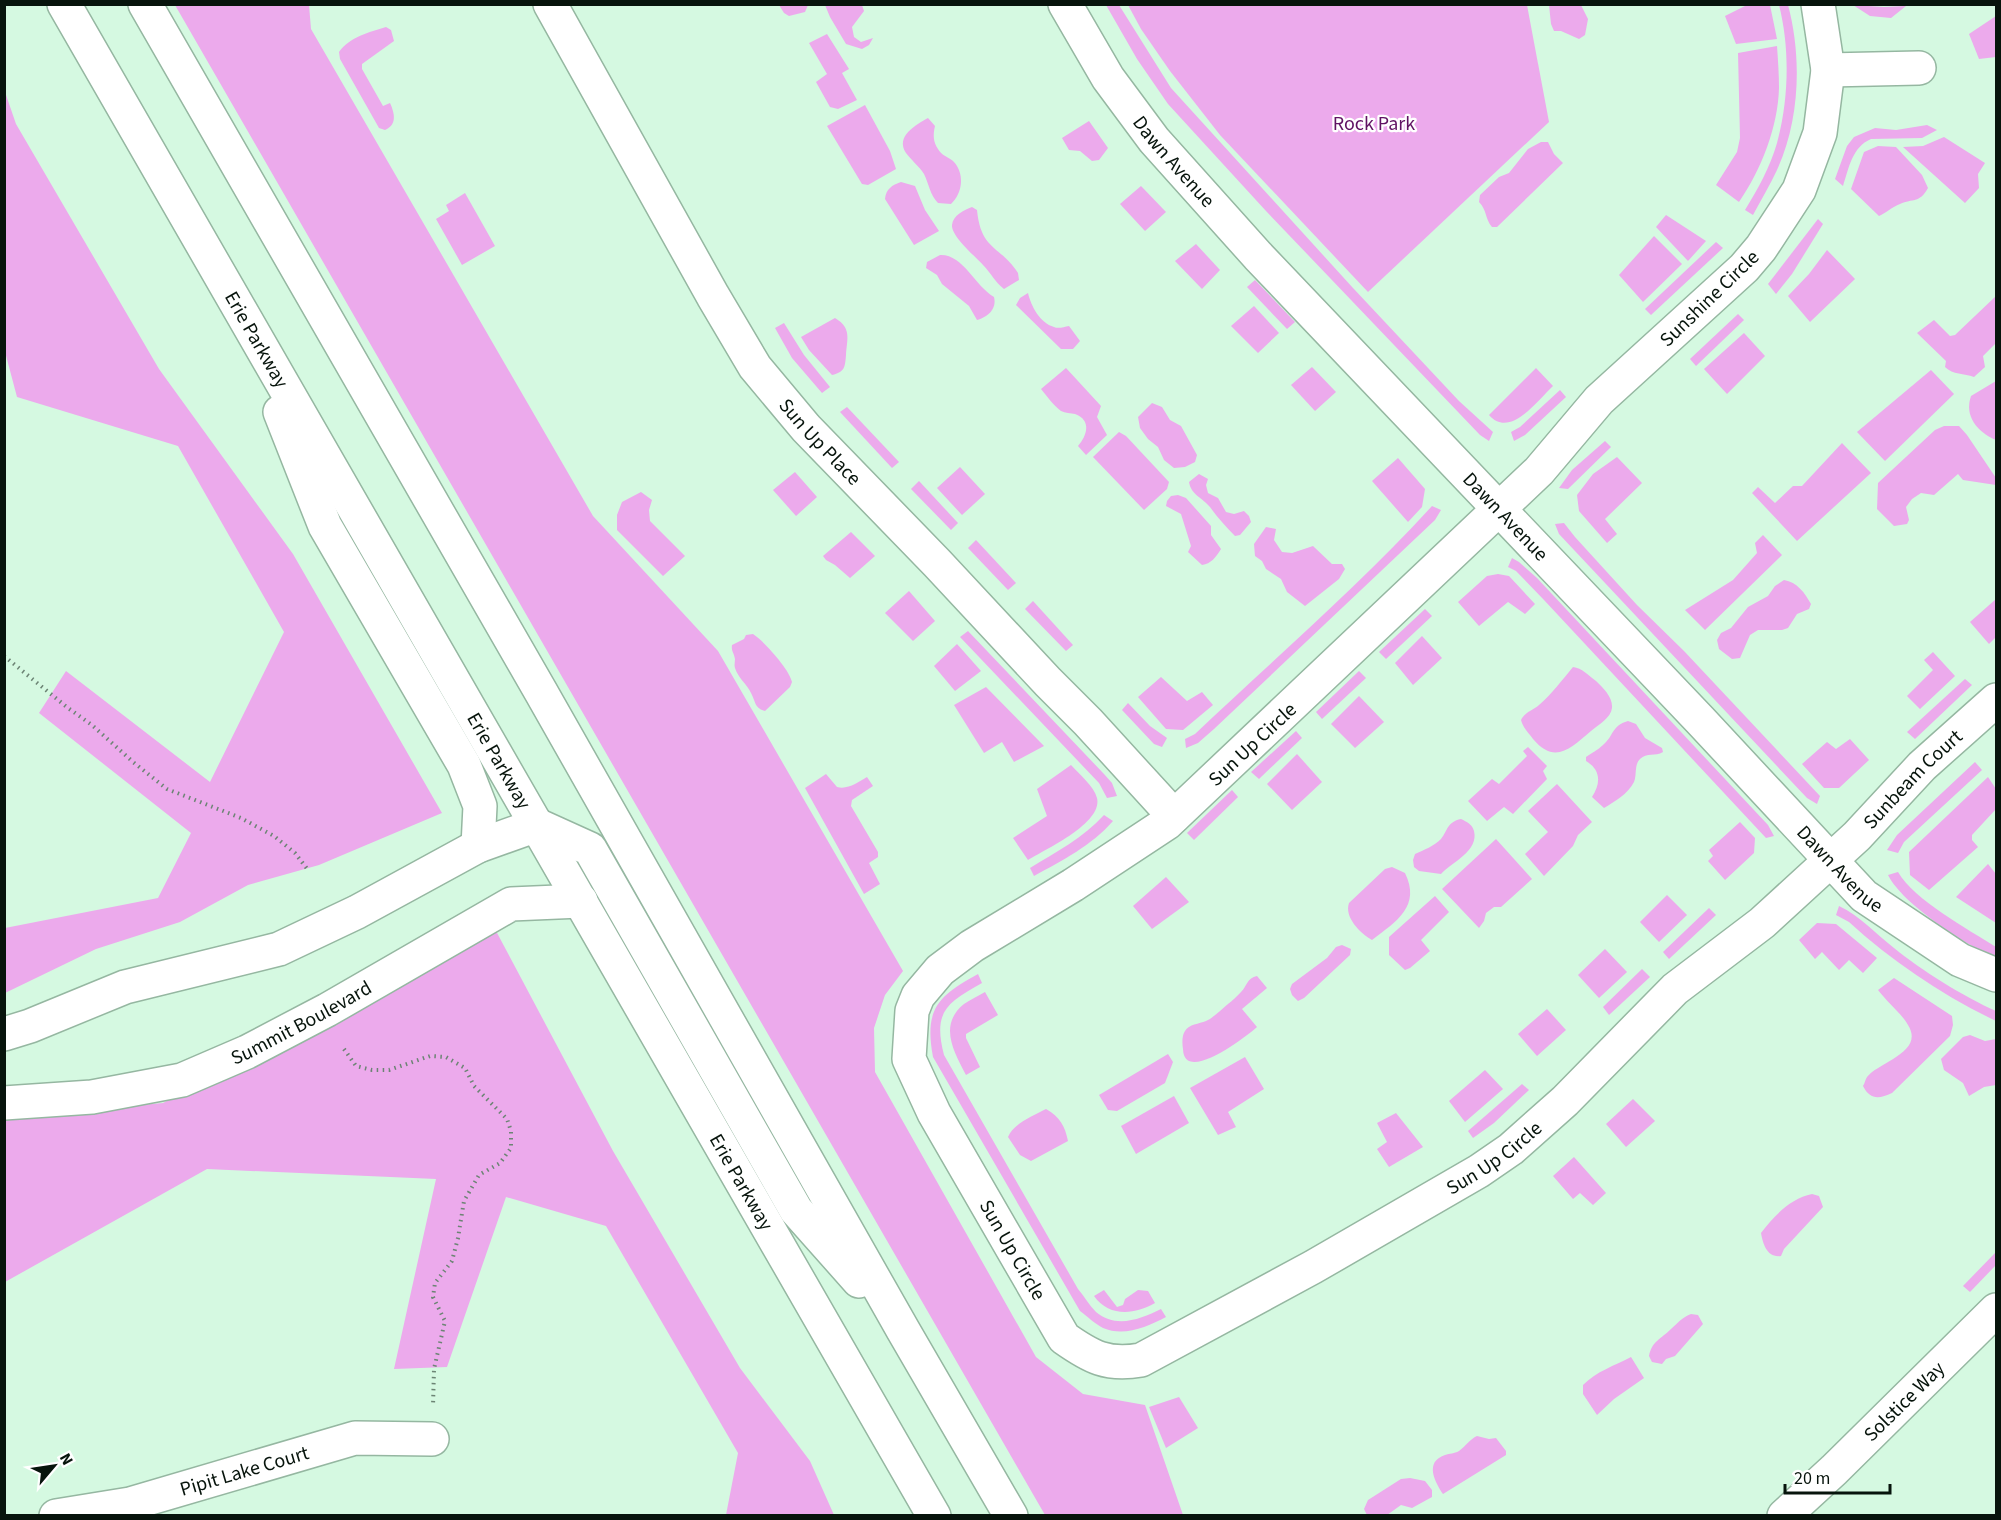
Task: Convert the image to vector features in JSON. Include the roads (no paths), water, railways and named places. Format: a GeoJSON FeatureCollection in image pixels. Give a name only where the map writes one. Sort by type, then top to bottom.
{"type":"FeatureCollection","features":[{"type":"Feature","properties":{"kind":"street","name":"Erie Parkway"},"geometry":{"type":"LineString","coordinates":[[64,4],[934,1515]]}},
{"type":"Feature","properties":{"kind":"street"},"geometry":{"type":"LineString","coordinates":[[145,4],[1011,1515]]}},
{"type":"Feature","properties":{"kind":"street","name":"Sun Up Place"},"geometry":{"type":"LineString","coordinates":[[550,4],[713,297],[755,367],[806,428],[1088,722],[1174,816]]}},
{"type":"Feature","properties":{"kind":"street","name":"Dawn Avenue"},"geometry":{"type":"LineString","coordinates":[[1065,4],[1108,78],[1154,140],[1258,256],[1499,507],[1829,860],[1864,896],[1960,960],[1996,975]]}},
{"type":"Feature","properties":{"kind":"street","name":"Sunshine Circle"},"geometry":{"type":"LineString","coordinates":[[1499,507],[1539,471],[1599,400],[1734,276],[1761,248],[1798,190],[1820,133],[1828,70],[1818,4]]}},
{"type":"Feature","properties":{"kind":"street"},"geometry":{"type":"LineString","coordinates":[[1828,70],[1918,68]]}},
{"type":"Feature","properties":{"kind":"street"},"geometry":{"type":"LineString","coordinates":[[237,305],[325,526],[464,765],[480,806],[478,846]]}},
{"type":"Feature","properties":{"kind":"street","name":"Sun Up Circle"},"geometry":{"type":"LineString","coordinates":[[1499,507],[1174,816],[1073,885],[972,946],[940,970],[918,996],[912,1011],[909,1059],[934,1113],[1064,1338],[1084,1353],[1107,1361],[1122,1363],[1141,1360],[1242,1307],[1496,1160],[1564,1101],[1675,988],[1750,934],[1829,860]]}},
{"type":"Feature","properties":{"kind":"street","name":"Sunbeam Court"},"geometry":{"type":"LineString","coordinates":[[1829,860],[1857,836],[1922,766],[1996,700]]}},
{"type":"Feature","properties":{"kind":"street"},"geometry":{"type":"LineString","coordinates":[[4,1034],[30,1026],[125,987],[279,949],[357,912],[478,846],[537,825],[590,849],[796,1210],[903,1330]]}},
{"type":"Feature","properties":{"kind":"street","name":"Summit Boulevard"},"geometry":{"type":"LineString","coordinates":[[4,1103],[92,1097],[182,1080],[247,1053],[327,1010],[511,904],[581,901]]}},
{"type":"Feature","properties":{"kind":"street","name":"Solstice Way"},"geometry":{"type":"LineString","coordinates":[[1784,1515],[1834,1470],[1996,1310]]}},
{"type":"Feature","properties":{"kind":"street","name":"Pipit Lake Court"},"geometry":{"type":"LineString","coordinates":[[56,1515],[130,1504],[355,1438],[432,1439]]}},
{"type":"Feature","properties":{"kind":"park label","name":"Rock Park"},"geometry":{"type":"Point","coordinates":[1374,123]}}]}
